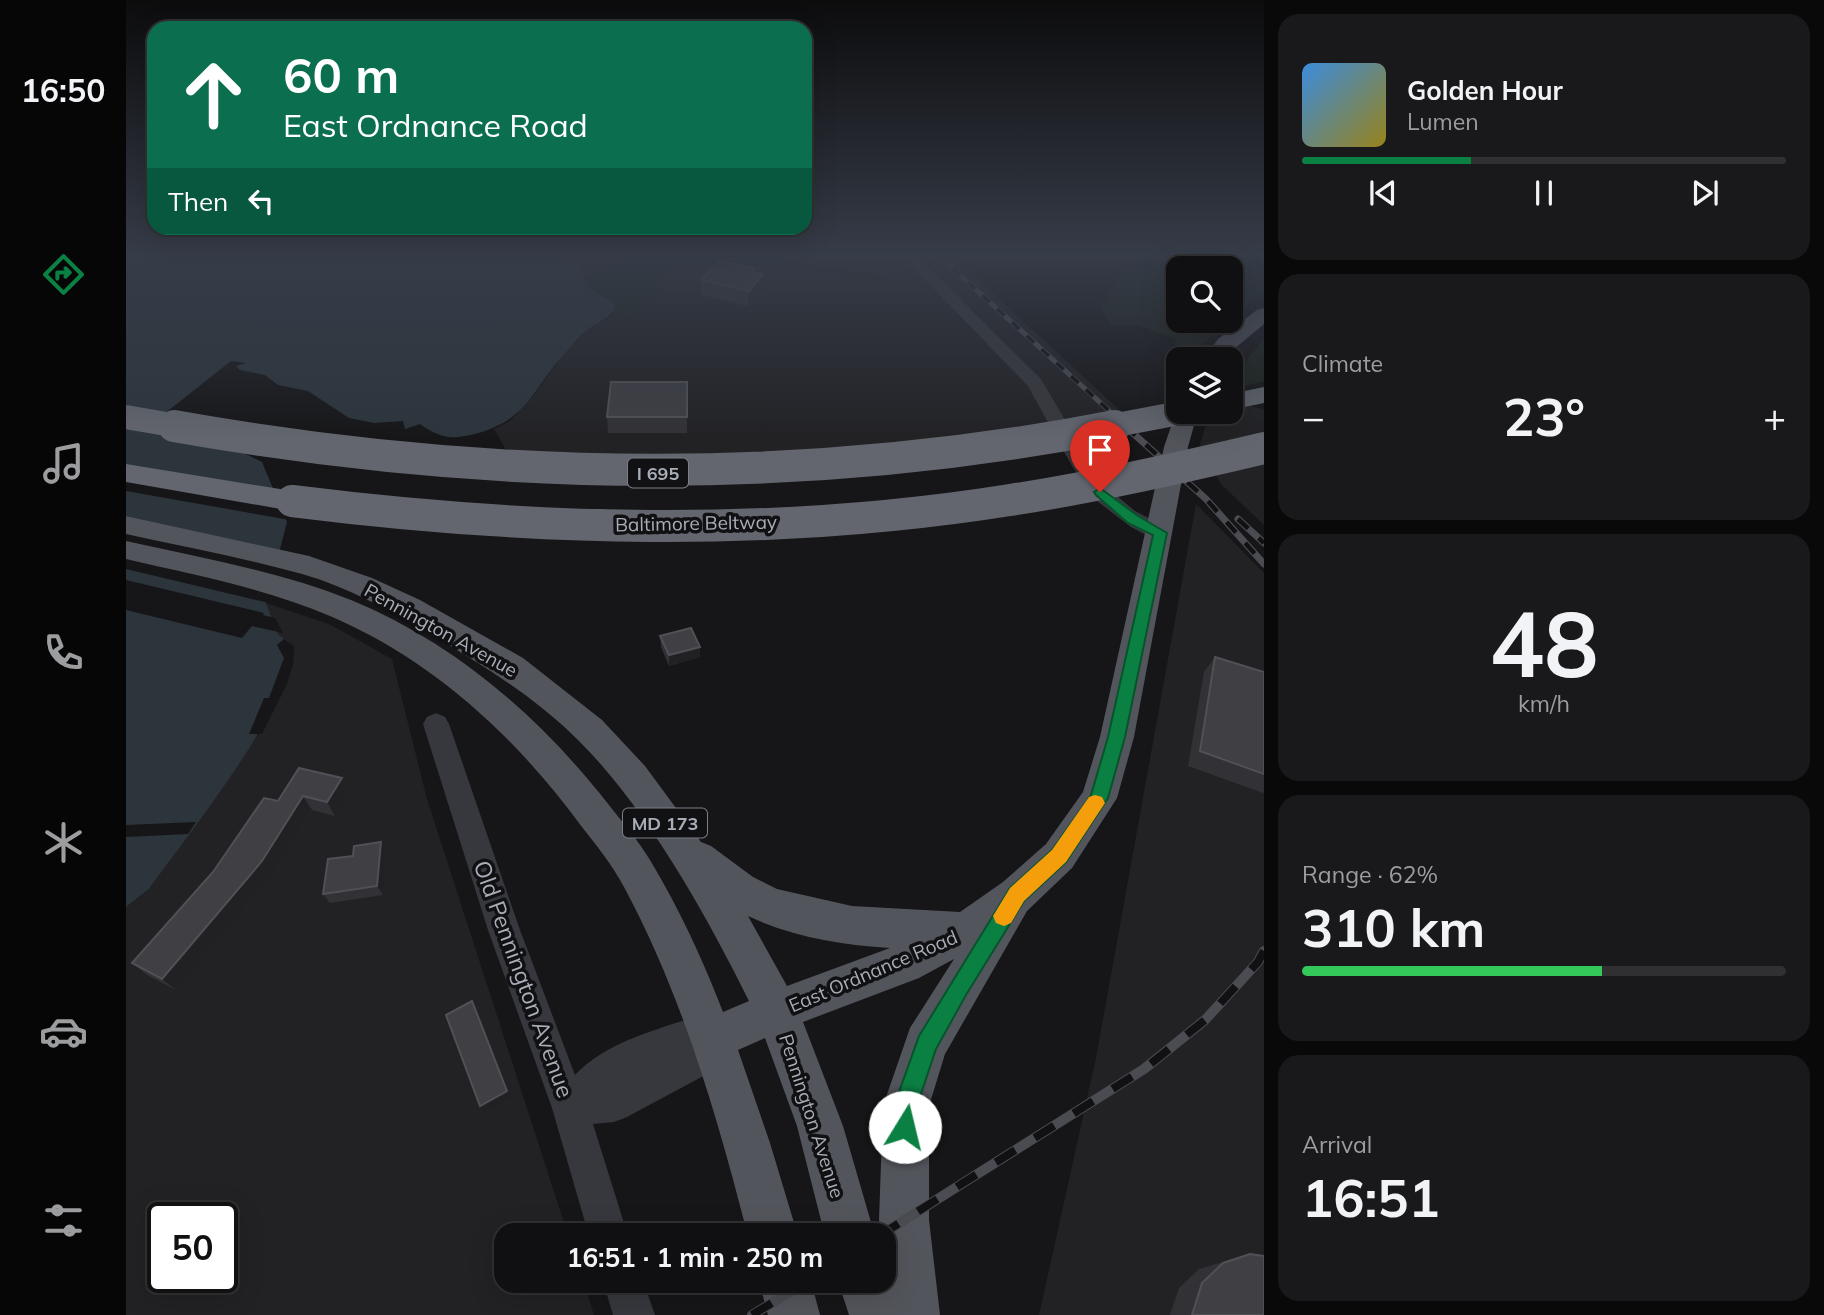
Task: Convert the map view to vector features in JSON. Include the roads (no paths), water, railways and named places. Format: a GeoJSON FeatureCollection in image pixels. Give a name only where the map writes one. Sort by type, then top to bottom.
{"type":"FeatureCollection","features":[{"type":"Feature","properties":{"kind":"highway"},"geometry":{"type":"LineString","coordinates":[[1243,399],[1264,395]]}},
{"type":"Feature","properties":{"kind":"highway","name":"I 695"},"geometry":{"type":"LineString","coordinates":[[126,417],[263,443],[394,460],[517,469],[678,473],[873,463],[1066,437],[1166,416]]}},
{"type":"Feature","properties":{"kind":"highway","name":"Baltimore Beltway"},"geometry":{"type":"LineString","coordinates":[[126,473],[351,510],[538,523],[680,526],[886,514],[1000,501],[1108,484],[1264,448]]}},
{"type":"Feature","properties":{"kind":"main road"},"geometry":{"type":"LineString","coordinates":[[1224,347],[1261,316]]}},
{"type":"Feature","properties":{"kind":"main road","name":"East Ordnance Road"},"geometry":{"type":"LineString","coordinates":[[708,1041],[777,1011],[904,963],[966,932],[1017,895],[1059,856],[1099,798],[1117,737],[1176,447],[1184,424]]}},
{"type":"Feature","properties":{"kind":"main road","name":"Pennington Avenue"},"geometry":{"type":"LineString","coordinates":[[126,524],[275,558],[362,585],[419,613],[512,667],[590,730],[632,777],[683,847],[739,937],[777,1011],[820,1126],[846,1223]]}},
{"type":"Feature","properties":{"kind":"main road","name":"Pennington Avenue"},"geometry":{"type":"LineString","coordinates":[[126,550],[232,574],[341,608],[385,630],[447,667],[510,717],[590,807],[637,873],[679,957],[752,1158],[770,1223]]}},
{"type":"Feature","properties":{"kind":"main road"},"geometry":{"type":"LineString","coordinates":[[683,847],[746,894],[780,909],[823,920],[872,927],[966,932]]}},
{"type":"Feature","properties":{"kind":"main road"},"geometry":{"type":"LineString","coordinates":[[914,1315],[904,1220],[906,1106],[926,1044],[1017,895]]}},
{"type":"Feature","properties":{"kind":"main road"},"geometry":{"type":"LineString","coordinates":[[788,1293],[794,1315]]}},
{"type":"Feature","properties":{"kind":"main road"},"geometry":{"type":"LineString","coordinates":[[868,1293],[874,1315]]}},
{"type":"Feature","properties":{"kind":"street"},"geometry":{"type":"LineString","coordinates":[[969,316],[1035,383],[1100,492],[1133,520],[1160,533]]}},
{"type":"Feature","properties":{"kind":"street","name":"Old Pennington Avenue"},"geometry":{"type":"LineString","coordinates":[[436,724],[504,930],[570,1108],[605,1223]]}},
{"type":"Feature","properties":{"kind":"street","name":"East Ordnance Road"},"geometry":{"type":"LineString","coordinates":[[570,1108],[614,1104],[643,1090],[697,1061],[708,1041]]}},
{"type":"Feature","properties":{"kind":"street"},"geometry":{"type":"LineString","coordinates":[[627,1293],[634,1315]]}},
{"type":"Feature","properties":{"kind":"railway"},"geometry":{"type":"LineString","coordinates":[[1005,316],[1127,427]]}},
{"type":"Feature","properties":{"kind":"railway"},"geometry":{"type":"LineString","coordinates":[[1125,426],[1206,499],[1264,564]]}},
{"type":"Feature","properties":{"kind":"railway"},"geometry":{"type":"LineString","coordinates":[[1238,519],[1264,543]]}},
{"type":"Feature","properties":{"kind":"railway"},"geometry":{"type":"LineString","coordinates":[[896,1225],[1144,1069],[1205,1020],[1258,962],[1264,951]]}},
{"type":"Feature","properties":{"kind":"railway"},"geometry":{"type":"LineString","coordinates":[[752,1315],[788,1293]]}}]}
